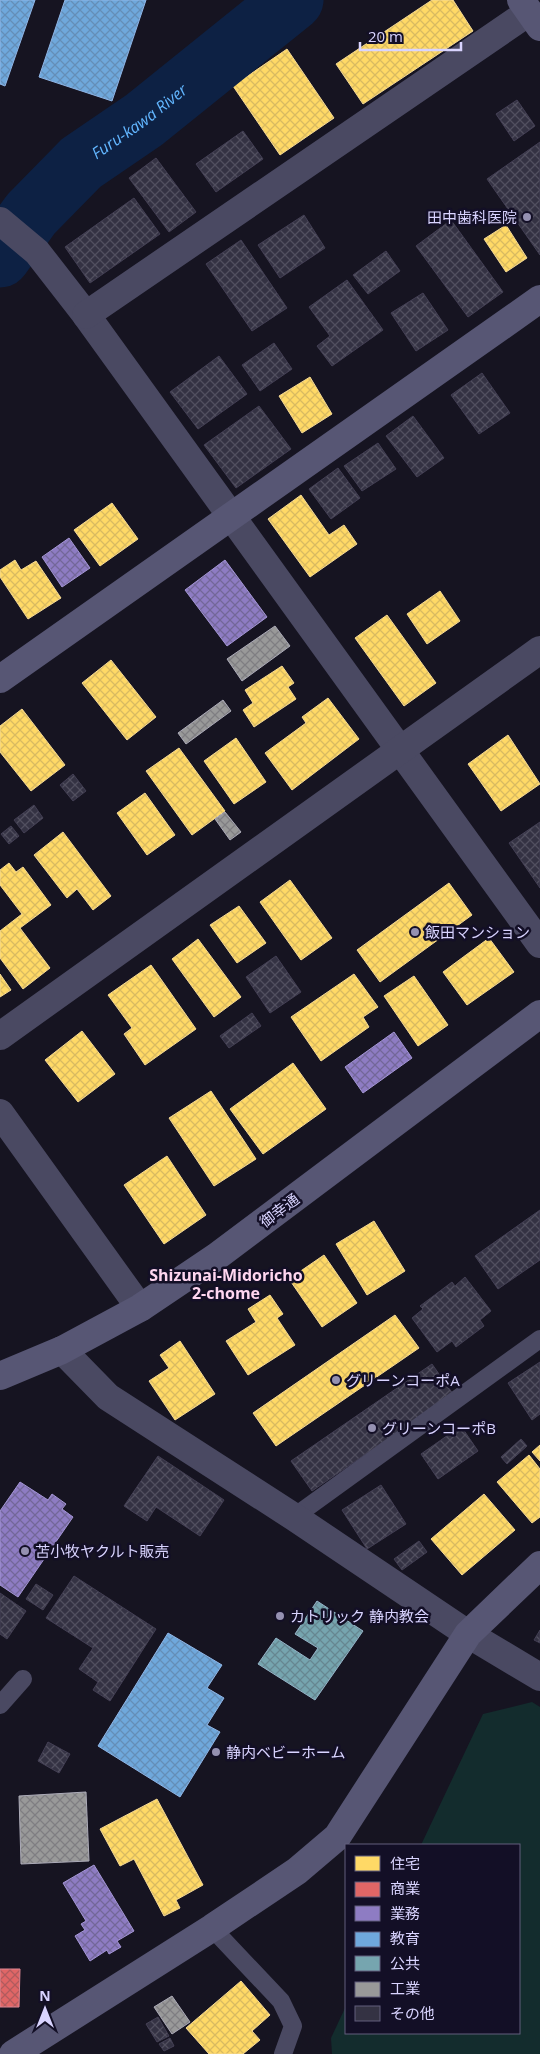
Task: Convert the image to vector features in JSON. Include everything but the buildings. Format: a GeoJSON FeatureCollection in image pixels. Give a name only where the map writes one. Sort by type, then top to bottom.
{"type":"FeatureCollection","features":[{"type":"Feature","properties":{"kind":"street"},"geometry":{"type":"LineString","coordinates":[[86,315],[530,13]]}},
{"type":"Feature","properties":{"kind":"street"},"geometry":{"type":"LineString","coordinates":[[0,221],[37,252],[86,315],[402,750],[540,944]]}},
{"type":"Feature","properties":{"kind":"street"},"geometry":{"type":"LineString","coordinates":[[0,679],[540,299]]}},
{"type":"Feature","properties":{"kind":"street"},"geometry":{"type":"LineString","coordinates":[[0,1036],[540,650]]}},
{"type":"Feature","properties":{"kind":"street","name":"御幸通"},"geometry":{"type":"LineString","coordinates":[[0,1376],[62,1350],[140,1308],[216,1257],[540,1014]]}},
{"type":"Feature","properties":{"kind":"street"},"geometry":{"type":"LineString","coordinates":[[0,1113],[140,1308]]}},
{"type":"Feature","properties":{"kind":"street"},"geometry":{"type":"LineString","coordinates":[[62,1350],[108,1396],[294,1517],[468,1634],[540,1676]]}},
{"type":"Feature","properties":{"kind":"street"},"geometry":{"type":"LineString","coordinates":[[13,2054],[212,1928],[297,1871],[337,1837],[468,1634],[540,1565]]}},
{"type":"Feature","properties":{"kind":"lane"},"geometry":{"type":"LineString","coordinates":[[294,1517],[540,1338]]}},
{"type":"Feature","properties":{"kind":"lane"},"geometry":{"type":"LineString","coordinates":[[0,1705],[23,1679]]}},
{"type":"Feature","properties":{"kind":"lane"},"geometry":{"type":"LineString","coordinates":[[212,1928],[281,2001],[293,2026],[283,2054]]}},
{"type":"Feature","properties":{"kind":"green space"},"geometry":{"type":"Polygon","coordinates":[[[532,1702],[540,1707],[540,2054],[332,2054],[331,2038],[345,2008],[345,2034],[520,2034],[520,1844],[421,1844],[483,1714],[532,1702]]]}},
{"type":"Feature","properties":{"kind":"waterway","name":"Furu-kawa River"},"geometry":{"type":"LineString","coordinates":[[0,257],[31,214],[81,163],[144,120],[293,0]]}},
{"type":"Feature","properties":{"kind":"place","name":"田中歯科医院"},"geometry":{"type":"Point","coordinates":[527,217]}},
{"type":"Feature","properties":{"kind":"place","name":"飯田マンション"},"geometry":{"type":"Point","coordinates":[415,932]}},
{"type":"Feature","properties":{"kind":"place","name":"グリーンコーポA"},"geometry":{"type":"Point","coordinates":[336,1380]}},
{"type":"Feature","properties":{"kind":"place","name":"グリーンコーポB"},"geometry":{"type":"Point","coordinates":[372,1428]}},
{"type":"Feature","properties":{"kind":"place","name":"苫小牧ヤクルト販売"},"geometry":{"type":"Point","coordinates":[25,1551]}},
{"type":"Feature","properties":{"kind":"place","name":"カトリック 静内教会"},"geometry":{"type":"Point","coordinates":[280,1616]}},
{"type":"Feature","properties":{"kind":"place","name":"静内ベビーホーム"},"geometry":{"type":"Point","coordinates":[216,1752]}},
{"type":"Feature","properties":{"kind":"district","name":"Shizunai-Midoricho 2-chome"},"geometry":{"type":"Point","coordinates":[226,1284]}}]}
